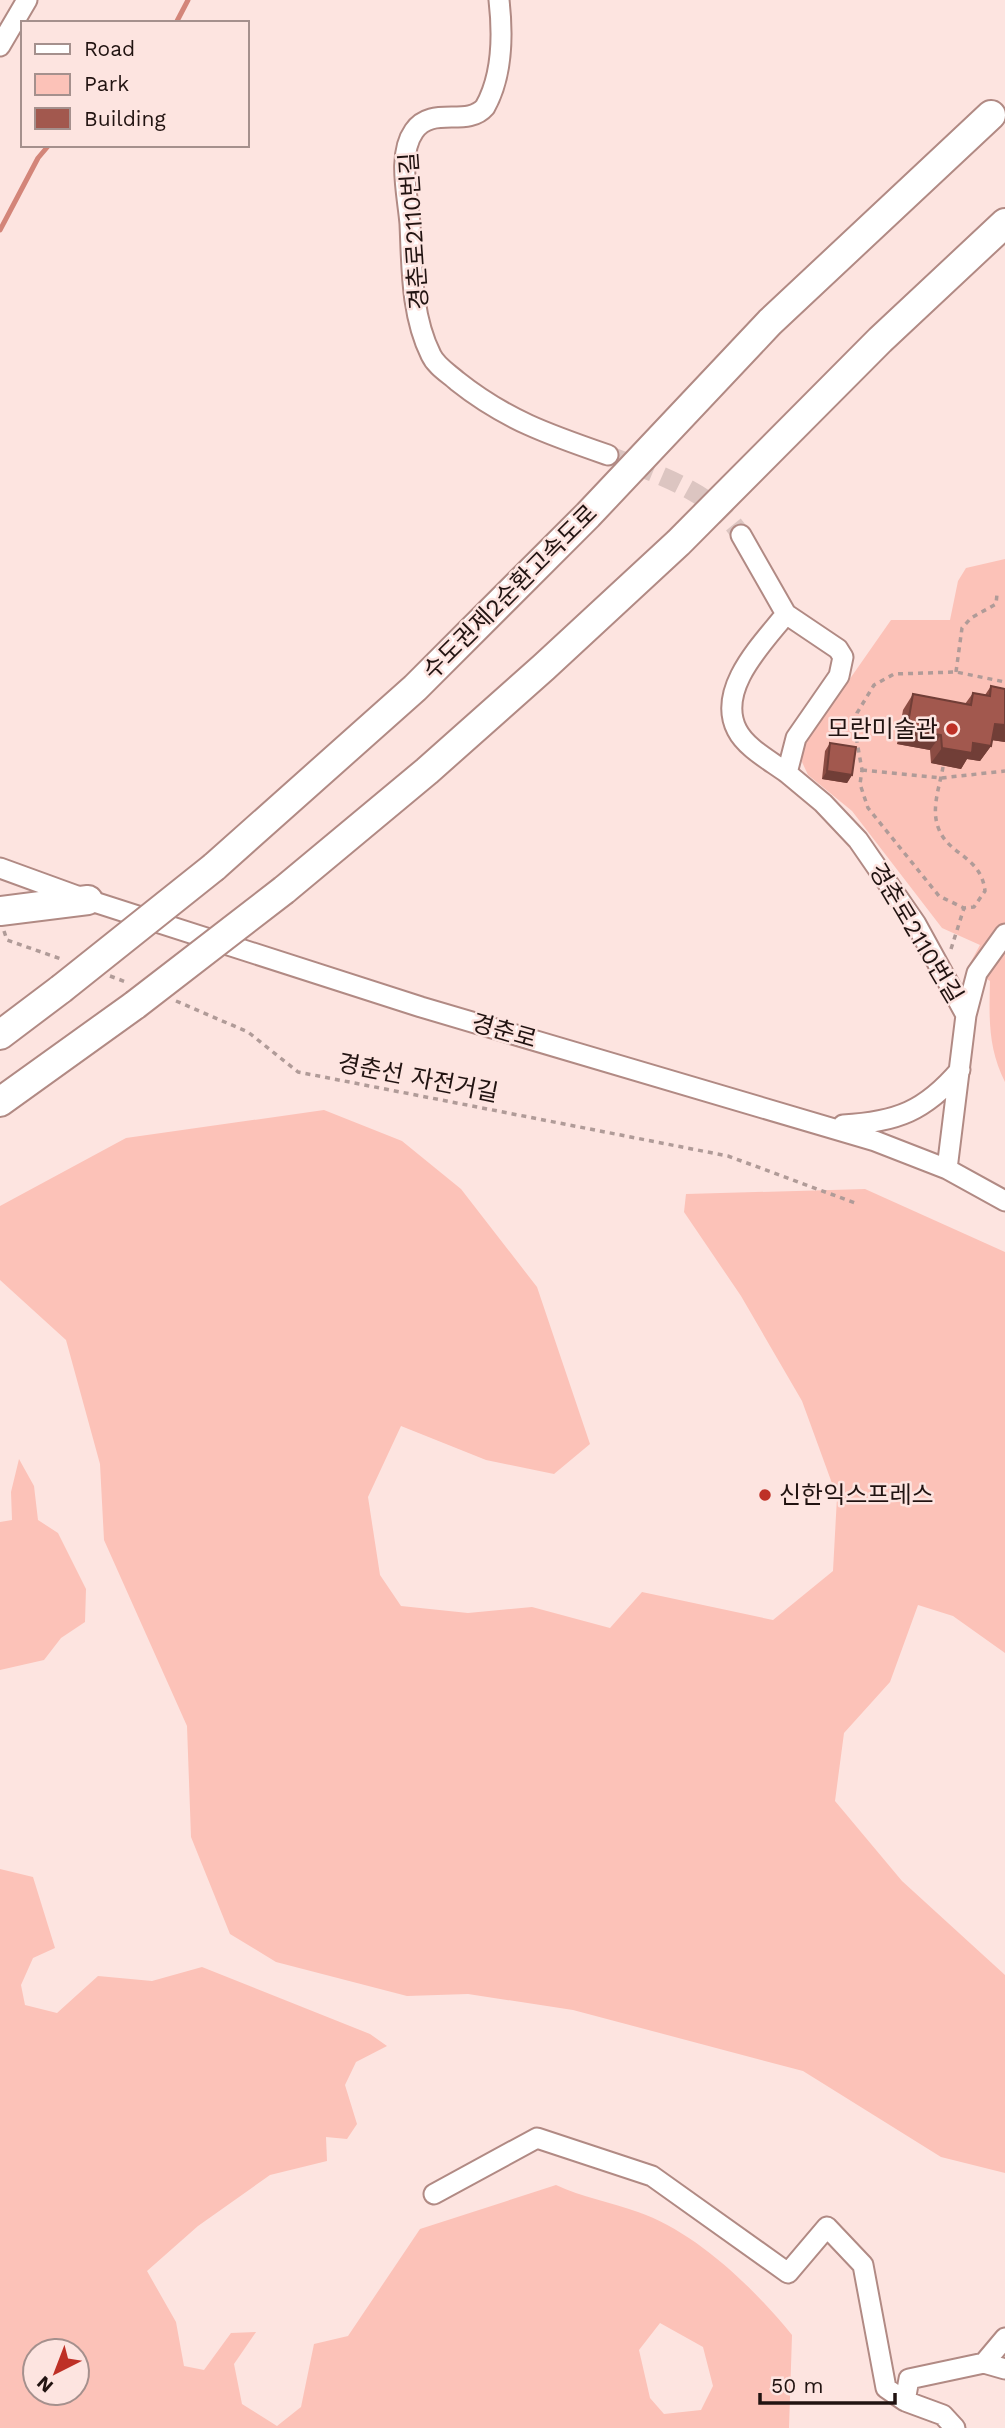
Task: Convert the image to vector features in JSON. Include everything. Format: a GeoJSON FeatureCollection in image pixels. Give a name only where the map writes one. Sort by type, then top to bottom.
{"type":"FeatureCollection","features":[{"type":"Feature","properties":{"kind":"highway","name":"수도권제2순환고속도로"},"geometry":{"type":"LineString","coordinates":[[0,1035],[214,867],[415,688],[588,514],[770,322],[990,115]]}},
{"type":"Feature","properties":{"kind":"highway"},"geometry":{"type":"LineString","coordinates":[[0,1102],[134,995],[284,890],[427,771],[678,542],[880,340],[1005,223]]}},
{"type":"Feature","properties":{"kind":"highway"},"geometry":{"type":"LineString","coordinates":[[1,918],[88,900]]}},
{"type":"Feature","properties":{"kind":"street"},"geometry":{"type":"LineString","coordinates":[[0,46],[27,0]]}},
{"type":"Feature","properties":{"kind":"street","name":"경춘로2110번길"},"geometry":{"type":"LineString","coordinates":[[499,0],[501,46],[498,68],[485,107],[471,116],[429,118],[420,123],[408,139],[405,165],[416,309],[431,355],[437,364],[486,404],[523,425],[608,455]]}},
{"type":"Feature","properties":{"kind":"street"},"geometry":{"type":"LineString","coordinates":[[741,535],[786,614],[838,649],[843,657],[838,676],[796,738],[787,773]]}},
{"type":"Feature","properties":{"kind":"street","name":"경춘로2110번길"},"geometry":{"type":"LineString","coordinates":[[786,614],[746,666],[732,706],[736,730],[744,740],[787,773],[858,840],[901,899],[966,1015],[947,1169]]}},
{"type":"Feature","properties":{"kind":"street","name":"경춘로"},"geometry":{"type":"LineString","coordinates":[[0,868],[88,900],[421,1007],[832,1126],[947,1169],[1005,1201]]}},
{"type":"Feature","properties":{"kind":"street"},"geometry":{"type":"LineString","coordinates":[[966,1015],[977,972],[1005,934]]}},
{"type":"Feature","properties":{"kind":"street"},"geometry":{"type":"LineString","coordinates":[[832,1126],[865,1124],[907,1114],[938,1095],[960,1070]]}},
{"type":"Feature","properties":{"kind":"street"},"geometry":{"type":"LineString","coordinates":[[435,2194],[537,2138],[652,2176],[788,2273],[827,2227],[863,2265],[886,2388],[905,2401],[943,2415],[955,2428]]}},
{"type":"Feature","properties":{"kind":"street"},"geometry":{"type":"LineString","coordinates":[[984,2364],[1005,2338]]}},
{"type":"Feature","properties":{"kind":"street"},"geometry":{"type":"LineString","coordinates":[[905,2401],[909,2379],[984,2364],[1005,2369]]}},
{"type":"Feature","properties":{"kind":"path"},"geometry":{"type":"LineString","coordinates":[[956,672],[962,628],[971,618],[996,604],[997,594]]}},
{"type":"Feature","properties":{"kind":"path"},"geometry":{"type":"LineString","coordinates":[[943,767],[937,800],[938,826],[951,845],[977,866],[984,881],[981,901],[964,908],[939,896],[925,883],[868,808],[860,784],[862,770],[854,725],[857,713],[874,685],[884,677],[903,672],[956,672],[1005,682]]}},
{"type":"Feature","properties":{"kind":"path"},"geometry":{"type":"LineString","coordinates":[[862,770],[941,778],[1005,771]]}},
{"type":"Feature","properties":{"kind":"path"},"geometry":{"type":"LineString","coordinates":[[943,974],[964,908]]}},
{"type":"Feature","properties":{"kind":"path"},"geometry":{"type":"LineString","coordinates":[[1,918],[7,940],[71,962]]}},
{"type":"Feature","properties":{"kind":"path"},"geometry":{"type":"LineString","coordinates":[[109,976],[134,995]]}},
{"type":"Feature","properties":{"kind":"path","name":"경춘선 자전거길"},"geometry":{"type":"LineString","coordinates":[[169,998],[216,1016],[247,1032],[298,1072],[728,1156],[855,1203]]}},
{"type":"Feature","properties":{"kind":"green space"},"geometry":{"type":"Polygon","coordinates":[[[1005,559],[1005,1082],[993,1045],[990,981],[968,967],[980,945],[942,928],[852,811],[808,775],[802,762],[803,746],[891,620],[950,620],[958,581],[966,568],[1005,559]]]}},
{"type":"Feature","properties":{"kind":"green space"},"geometry":{"type":"Polygon","coordinates":[[[324,1110],[402,1141],[461,1189],[537,1287],[590,1444],[554,1474],[486,1460],[401,1426],[368,1497],[380,1575],[401,1606],[468,1613],[532,1607],[610,1628],[642,1592],[773,1620],[833,1571],[837,1497],[802,1401],[741,1296],[684,1212],[686,1194],[865,1189],[1005,1252],[1005,1653],[953,1616],[918,1605],[890,1682],[844,1733],[835,1801],[902,1881],[1005,1975],[1005,2173],[941,2157],[803,2071],[573,2010],[468,1994],[407,1996],[276,1962],[230,1934],[191,1837],[187,1726],[104,1540],[100,1464],[66,1340],[0,1280],[0,1206],[126,1138],[324,1110]]]}},
{"type":"Feature","properties":{"kind":"green space"},"geometry":{"type":"Polygon","coordinates":[[[19,1459],[34,1486],[38,1520],[58,1533],[86,1589],[85,1622],[61,1638],[44,1660],[0,1670],[0,1522],[12,1520],[11,1492],[19,1459]]]}},
{"type":"Feature","properties":{"kind":"green space"},"geometry":{"type":"Polygon","coordinates":[[[0,1869],[33,1877],[55,1948],[33,1958],[21,1985],[25,2005],[57,2013],[98,1976],[152,1981],[202,1967],[370,2034],[387,2046],[356,2062],[345,2085],[357,2124],[347,2139],[326,2137],[327,2161],[270,2175],[198,2226],[147,2271],[176,2322],[184,2366],[204,2370],[231,2333],[256,2332],[234,2364],[242,2404],[277,2426],[301,2407],[314,2344],[348,2336],[420,2229],[556,2185],[660,2221],[702,2247],[760,2299],[792,2335],[789,2428],[0,2428],[0,1869]],[[660,2323],[639,2350],[650,2398],[664,2414],[701,2410],[713,2386],[703,2347],[660,2323]]]}},
{"type":"Feature","properties":{"kind":"building","name":"모란미술관"},"geometry":{"type":"Polygon","coordinates":[[[991,686],[1005,689],[1005,725],[995,724],[991,746],[973,743],[972,753],[942,748],[941,735],[907,729],[913,694],[971,705],[973,693],[990,696],[991,686]]]}},
{"type":"Feature","properties":{"kind":"building"},"geometry":{"type":"Polygon","coordinates":[[[830,743],[856,747],[852,775],[827,771],[830,743]]]}},
{"type":"Feature","properties":{"kind":"waterway"},"geometry":{"type":"LineString","coordinates":[[177,21],[188,0]]}},
{"type":"Feature","properties":{"kind":"waterway"},"geometry":{"type":"LineString","coordinates":[[0,230],[38,158],[47,147]]}},
{"type":"Feature","properties":{"kind":"tunnel"},"geometry":{"type":"LineString","coordinates":[[608,455],[699,495],[715,506],[741,535]]}},
{"type":"Feature","properties":{"kind":"place","name":"모란미술관"},"geometry":{"type":"Point","coordinates":[952,729]}},
{"type":"Feature","properties":{"kind":"place","name":"신한익스프레스"},"geometry":{"type":"Point","coordinates":[765,1495]}}]}
